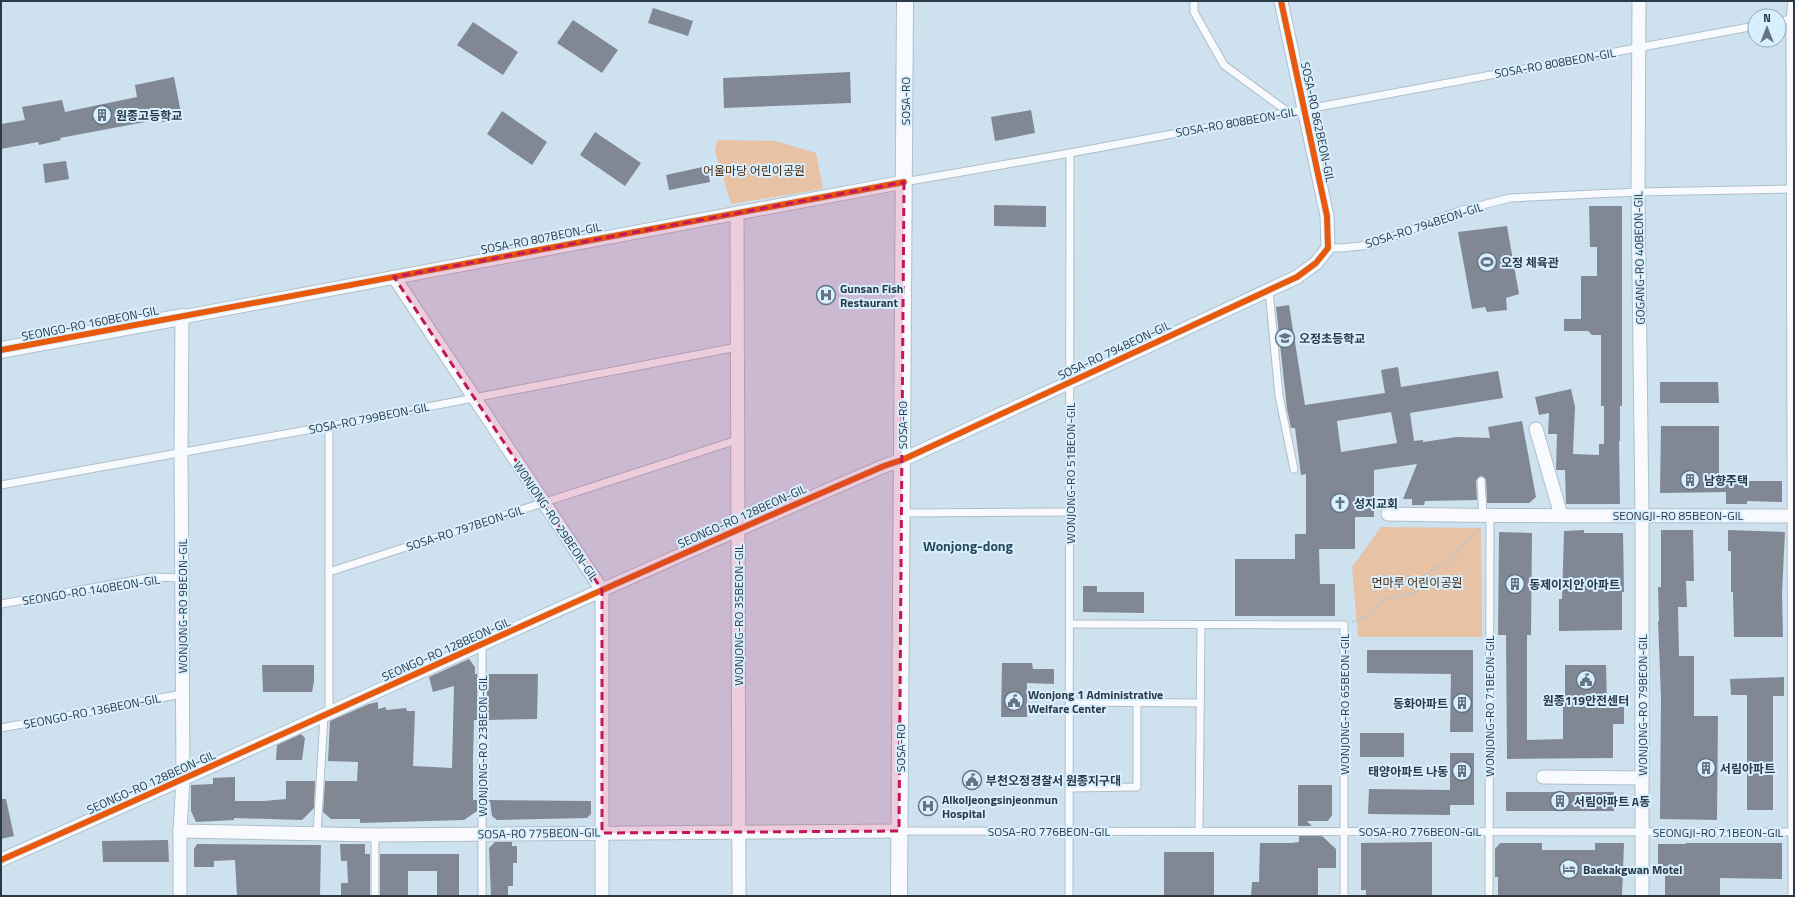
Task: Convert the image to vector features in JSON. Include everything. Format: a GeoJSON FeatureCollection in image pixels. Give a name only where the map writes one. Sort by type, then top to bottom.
{"type":"FeatureCollection","features":[{"type":"Feature","properties":{"kind":"street","name":"SOSA-RO"},"geometry":{"type":"LineString","coordinates":[[899,896],[905,1]]}},
{"type":"Feature","properties":{"kind":"street","name":"SOSA-RO 862BEON-GIL"},"geometry":{"type":"LineString","coordinates":[[1281,1],[1303,110],[1327,216],[1328,248]]}},
{"type":"Feature","properties":{"kind":"street","name":"GOGANG-RO 40BEON-GIL"},"geometry":{"type":"LineString","coordinates":[[1639,1],[1638,192],[1642,514]]}},
{"type":"Feature","properties":{"kind":"street","name":"SOSA-RO 807BEON-GIL"},"geometry":{"type":"LineString","coordinates":[[182,317],[904,182]]}},
{"type":"Feature","properties":{"kind":"street","name":"WONJONG-RO 35BEON-GIL"},"geometry":{"type":"LineString","coordinates":[[737,213],[739,896]]}},
{"type":"Feature","properties":{"kind":"street","name":"SOSA-RO 794BEON-GIL"},"geometry":{"type":"LineString","coordinates":[[902,460],[1296,277],[1316,263],[1328,248]]}},
{"type":"Feature","properties":{"kind":"street","name":"WONJONG-RO 29BEON-GIL"},"geometry":{"type":"LineString","coordinates":[[394,277],[476,398],[543,503],[602,590],[602,896]]}},
{"type":"Feature","properties":{"kind":"street","name":"SEONGO-RO 160BEON-GIL"},"geometry":{"type":"LineString","coordinates":[[1,350],[182,317]]}},
{"type":"Feature","properties":{"kind":"street","name":"WONJONG-RO 9BEON-GIL"},"geometry":{"type":"LineString","coordinates":[[180,896],[180,830],[183,780],[181,452],[182,317]]}},
{"type":"Feature","properties":{"kind":"street"},"geometry":{"type":"LineString","coordinates":[[1536,429],[1561,515]]}},
{"type":"Feature","properties":{"kind":"street","name":"SEONGO-RO 128BEON-GIL"},"geometry":{"type":"LineString","coordinates":[[1,860],[183,780],[738,529],[884,466],[902,460]]}},
{"type":"Feature","properties":{"kind":"street","name":"SEONGJI-RO 85BEON-GIL"},"geometry":{"type":"LineString","coordinates":[[1388,514],[1487,516],[1642,514],[1793,516]]}},
{"type":"Feature","properties":{"kind":"street","name":"WONJONG-RO 79BEON-GIL"},"geometry":{"type":"LineString","coordinates":[[1642,514],[1642,896]]}},
{"type":"Feature","properties":{"kind":"street"},"geometry":{"type":"LineString","coordinates":[[1543,777],[1642,778]]}},
{"type":"Feature","properties":{"kind":"street","name":"SOSA-RO 775BEON-GIL"},"geometry":{"type":"LineString","coordinates":[[180,830],[375,835],[739,833],[899,830]]}},
{"type":"Feature","properties":{"kind":"lane"},"geometry":{"type":"LineString","coordinates":[[1194,1],[1194,12],[1224,65],[1288,112]]}},
{"type":"Feature","properties":{"kind":"lane"},"geometry":{"type":"LineString","coordinates":[[1792,1],[1792,896]]}},
{"type":"Feature","properties":{"kind":"lane","name":"SOSA-RO 808BEON-GIL"},"geometry":{"type":"LineString","coordinates":[[904,182],[1070,153],[1747,28]]}},
{"type":"Feature","properties":{"kind":"lane","name":"WONJONG-RO 51BEON-GIL"},"geometry":{"type":"LineString","coordinates":[[1069,896],[1071,624],[1070,153]]}},
{"type":"Feature","properties":{"kind":"lane","name":"SOSA-RO 794BEON-GIL"},"geometry":{"type":"LineString","coordinates":[[1328,248],[1371,245],[1459,211],[1510,198],[1638,192],[1792,189]]}},
{"type":"Feature","properties":{"kind":"lane"},"geometry":{"type":"LineString","coordinates":[[1269,290],[1279,396],[1294,468]]}},
{"type":"Feature","properties":{"kind":"lane","name":"SOSA-RO 799BEON-GIL"},"geometry":{"type":"LineString","coordinates":[[1,485],[329,426],[737,347]]}},
{"type":"Feature","properties":{"kind":"lane"},"geometry":{"type":"LineString","coordinates":[[317,834],[326,715],[329,572],[329,426]]}},
{"type":"Feature","properties":{"kind":"lane","name":"SOSA-RO 797BEON-GIL"},"geometry":{"type":"LineString","coordinates":[[329,572],[738,440]]}},
{"type":"Feature","properties":{"kind":"lane"},"geometry":{"type":"LineString","coordinates":[[1481,481],[1487,516]]}},
{"type":"Feature","properties":{"kind":"lane"},"geometry":{"type":"LineString","coordinates":[[901,513],[1070,512]]}},
{"type":"Feature","properties":{"kind":"lane","name":"WONJONG-RO 71BEON-GIL"},"geometry":{"type":"LineString","coordinates":[[1487,516],[1489,896]]}},
{"type":"Feature","properties":{"kind":"lane","name":"SEONGO-RO 140BEON-GIL"},"geometry":{"type":"LineString","coordinates":[[1,604],[153,577],[182,578]]}},
{"type":"Feature","properties":{"kind":"lane"},"geometry":{"type":"LineString","coordinates":[[1071,624],[1201,625],[1198,831]]}},
{"type":"Feature","properties":{"kind":"lane","name":"WONJONG-RO 65BEON-GIL"},"geometry":{"type":"LineString","coordinates":[[1201,625],[1344,625],[1344,896]]}},
{"type":"Feature","properties":{"kind":"lane","name":"WONJONG-RO 23BEON-GIL"},"geometry":{"type":"LineString","coordinates":[[482,645],[482,896]]}},
{"type":"Feature","properties":{"kind":"lane","name":"SEONGO-RO 136BEON-GIL"},"geometry":{"type":"LineString","coordinates":[[1,728],[182,694]]}},
{"type":"Feature","properties":{"kind":"lane"},"geometry":{"type":"LineString","coordinates":[[1070,702],[1200,703]]}},
{"type":"Feature","properties":{"kind":"lane"},"geometry":{"type":"LineString","coordinates":[[1070,788],[1136,787],[1136,703]]}},
{"type":"Feature","properties":{"kind":"lane","name":"SOSA-RO 776BEON-GIL"},"geometry":{"type":"LineString","coordinates":[[899,830],[1642,832]]}},
{"type":"Feature","properties":{"kind":"lane","name":"SEONGJI-RO 71BEON-GIL"},"geometry":{"type":"LineString","coordinates":[[1642,832],[1793,832]]}},
{"type":"Feature","properties":{"kind":"lane"},"geometry":{"type":"LineString","coordinates":[[375,835],[375,896]]}},
{"type":"Feature","properties":{"kind":"path"},"geometry":{"type":"LineString","coordinates":[[1344,625],[1368,616],[1383,600],[1417,592],[1425,574],[1448,562],[1471,540],[1487,516]]}},
{"type":"Feature","properties":{"kind":"highlighted area"},"geometry":{"type":"Polygon","coordinates":[[[904,182],[899,831],[602,833],[602,590],[394,277],[904,182]]]}},
{"type":"Feature","properties":{"kind":"green space","name":"어울마당 어린이공원"},"geometry":{"type":"Polygon","coordinates":[[[717,140],[775,141],[816,153],[823,189],[731,204],[715,151],[717,140]]]}},
{"type":"Feature","properties":{"kind":"green space","name":"먼마루 어린이공원"},"geometry":{"type":"Polygon","coordinates":[[[1381,527],[1481,528],[1482,637],[1358,637],[1352,567],[1381,527]]]}},
{"type":"Feature","properties":{"kind":"building"},"geometry":{"type":"Polygon","coordinates":[[[653,8],[693,21],[688,36],[648,23],[653,8]]]}},
{"type":"Feature","properties":{"kind":"building"},"geometry":{"type":"Polygon","coordinates":[[[573,20],[618,50],[602,73],[557,43],[573,20]]]}},
{"type":"Feature","properties":{"kind":"building"},"geometry":{"type":"Polygon","coordinates":[[[473,22],[518,52],[503,75],[457,45],[473,22]]]}},
{"type":"Feature","properties":{"kind":"building"},"geometry":{"type":"Polygon","coordinates":[[[850,72],[851,103],[724,108],[723,78],[850,72]]]}},
{"type":"Feature","properties":{"kind":"building","name":"원종고등학교"},"geometry":{"type":"Polygon","coordinates":[[[174,77],[182,118],[162,122],[161,119],[60,138],[61,140],[39,145],[38,142],[1,149],[1,124],[25,120],[22,107],[62,100],[65,112],[137,97],[135,85],[174,77]]]}},
{"type":"Feature","properties":{"kind":"building"},"geometry":{"type":"Polygon","coordinates":[[[1031,110],[1035,133],[995,141],[991,117],[1031,110]]]}},
{"type":"Feature","properties":{"kind":"building"},"geometry":{"type":"Polygon","coordinates":[[[502,111],[547,142],[532,165],[487,134],[502,111]]]}},
{"type":"Feature","properties":{"kind":"building"},"geometry":{"type":"Polygon","coordinates":[[[595,132],[641,163],[625,186],[580,155],[595,132]]]}},
{"type":"Feature","properties":{"kind":"building"},"geometry":{"type":"Polygon","coordinates":[[[66,161],[69,179],[45,183],[43,164],[66,161]]]}},
{"type":"Feature","properties":{"kind":"building"},"geometry":{"type":"Polygon","coordinates":[[[707,166],[710,182],[669,190],[666,175],[707,166]]]}},
{"type":"Feature","properties":{"kind":"building"},"geometry":{"type":"Polygon","coordinates":[[[994,205],[1046,206],[1046,227],[994,226],[994,205]]]}},
{"type":"Feature","properties":{"kind":"building"},"geometry":{"type":"Polygon","coordinates":[[[1589,206],[1622,206],[1622,406],[1620,406],[1619,441],[1620,504],[1566,504],[1565,470],[1556,470],[1557,434],[1548,434],[1549,413],[1539,415],[1535,397],[1571,389],[1575,407],[1573,454],[1599,455],[1599,444],[1604,444],[1604,406],[1601,406],[1601,335],[1592,335],[1588,331],[1564,331],[1564,319],[1581,319],[1581,276],[1597,276],[1597,247],[1590,247],[1589,206]]]}},
{"type":"Feature","properties":{"kind":"building"},"geometry":{"type":"Polygon","coordinates":[[[1507,226],[1519,294],[1506,298],[1507,310],[1487,312],[1485,307],[1472,309],[1458,232],[1507,226]]]}},
{"type":"Feature","properties":{"kind":"building"},"geometry":{"type":"Polygon","coordinates":[[[1289,305],[1305,405],[1385,393],[1381,370],[1398,367],[1401,387],[1498,371],[1503,398],[1410,413],[1414,441],[1423,440],[1423,442],[1457,437],[1490,438],[1488,427],[1522,421],[1536,497],[1529,503],[1487,503],[1486,480],[1484,477],[1480,476],[1476,481],[1477,500],[1425,501],[1424,505],[1412,505],[1412,499],[1403,499],[1417,464],[1374,470],[1374,517],[1355,517],[1355,549],[1319,549],[1320,584],[1335,584],[1335,616],[1235,616],[1235,559],[1295,559],[1295,534],[1306,534],[1306,474],[1301,475],[1295,428],[1291,428],[1287,409],[1276,307],[1289,305]],[[1391,412],[1337,421],[1341,452],[1397,443],[1391,412]]]}},
{"type":"Feature","properties":{"kind":"building"},"geometry":{"type":"Polygon","coordinates":[[[1660,382],[1718,382],[1719,403],[1660,403],[1660,382]]]}},
{"type":"Feature","properties":{"kind":"building"},"geometry":{"type":"Polygon","coordinates":[[[1661,426],[1719,426],[1719,481],[1782,481],[1782,502],[1747,501],[1747,504],[1726,504],[1726,492],[1660,493],[1661,426]]]}},
{"type":"Feature","properties":{"kind":"building"},"geometry":{"type":"Polygon","coordinates":[[[1584,530],[1584,533],[1623,533],[1624,592],[1622,592],[1622,630],[1559,631],[1559,599],[1562,599],[1564,531],[1584,530]]]}},
{"type":"Feature","properties":{"kind":"building"},"geometry":{"type":"Polygon","coordinates":[[[1661,530],[1693,530],[1694,581],[1686,581],[1687,607],[1678,607],[1679,656],[1694,656],[1694,716],[1718,716],[1717,820],[1660,819],[1661,697],[1658,587],[1661,587],[1661,530]]]}},
{"type":"Feature","properties":{"kind":"building"},"geometry":{"type":"Polygon","coordinates":[[[1728,530],[1785,532],[1782,593],[1783,637],[1734,637],[1733,592],[1731,592],[1731,551],[1728,551],[1728,530]]]}},
{"type":"Feature","properties":{"kind":"building"},"geometry":{"type":"Polygon","coordinates":[[[1499,532],[1532,533],[1531,635],[1527,635],[1527,740],[1563,739],[1565,665],[1606,665],[1607,707],[1624,707],[1624,724],[1613,724],[1613,758],[1507,759],[1506,635],[1498,635],[1499,532]]]}},
{"type":"Feature","properties":{"kind":"building"},"geometry":{"type":"Polygon","coordinates":[[[1083,586],[1097,586],[1097,592],[1144,592],[1144,613],[1083,612],[1083,586]]]}},
{"type":"Feature","properties":{"kind":"building","name":"동화아파트"},"geometry":{"type":"Polygon","coordinates":[[[1367,650],[1473,650],[1473,732],[1450,732],[1451,674],[1367,673],[1367,650]]]}},
{"type":"Feature","properties":{"kind":"building"},"geometry":{"type":"Polygon","coordinates":[[[469,659],[475,667],[475,674],[477,674],[477,720],[474,720],[473,800],[477,800],[477,811],[464,820],[360,823],[360,819],[331,819],[323,812],[325,781],[357,781],[358,762],[328,761],[330,721],[369,704],[378,702],[378,709],[386,707],[386,710],[406,708],[407,711],[415,711],[413,766],[452,768],[454,686],[433,692],[429,677],[469,659]]]}},
{"type":"Feature","properties":{"kind":"building","name":"Wonjong 1 Administrative Welfare Center"},"geometry":{"type":"Polygon","coordinates":[[[1002,663],[1032,663],[1033,669],[1054,669],[1054,684],[1027,683],[1027,717],[1001,717],[1002,663]]]}},
{"type":"Feature","properties":{"kind":"building"},"geometry":{"type":"Polygon","coordinates":[[[262,665],[314,665],[312,692],[263,692],[262,665]]]}},
{"type":"Feature","properties":{"kind":"building"},"geometry":{"type":"Polygon","coordinates":[[[487,674],[538,674],[537,719],[487,720],[487,674]]]}},
{"type":"Feature","properties":{"kind":"building"},"geometry":{"type":"Polygon","coordinates":[[[1784,677],[1784,696],[1773,696],[1773,810],[1747,810],[1747,695],[1731,695],[1730,679],[1784,677]]]}},
{"type":"Feature","properties":{"kind":"building"},"geometry":{"type":"Polygon","coordinates":[[[1360,733],[1404,733],[1404,757],[1360,757],[1360,733]]]}},
{"type":"Feature","properties":{"kind":"building"},"geometry":{"type":"Polygon","coordinates":[[[301,734],[305,738],[302,760],[276,760],[277,745],[301,734]]]}},
{"type":"Feature","properties":{"kind":"building","name":"태양아파트 나동"},"geometry":{"type":"Polygon","coordinates":[[[1450,753],[1474,753],[1474,805],[1450,805],[1450,815],[1368,814],[1369,789],[1450,790],[1450,753]]]}},
{"type":"Feature","properties":{"kind":"building"},"geometry":{"type":"Polygon","coordinates":[[[235,777],[235,801],[286,799],[286,781],[315,781],[314,808],[302,820],[234,818],[234,820],[196,822],[191,811],[191,785],[213,784],[213,778],[235,777]]]}},
{"type":"Feature","properties":{"kind":"building"},"geometry":{"type":"Polygon","coordinates":[[[1298,785],[1332,785],[1332,815],[1328,821],[1307,821],[1312,826],[1298,826],[1298,785]]]}},
{"type":"Feature","properties":{"kind":"building","name":"서림아파트 A동"},"geometry":{"type":"Polygon","coordinates":[[[1506,792],[1614,792],[1614,811],[1506,811],[1506,792]]]}},
{"type":"Feature","properties":{"kind":"building"},"geometry":{"type":"Polygon","coordinates":[[[1,799],[6,799],[14,836],[1,839],[1,799]]]}},
{"type":"Feature","properties":{"kind":"building"},"geometry":{"type":"Polygon","coordinates":[[[487,800],[591,801],[591,814],[587,818],[497,820],[492,816],[490,801],[487,803],[487,800]]]}},
{"type":"Feature","properties":{"kind":"building"},"geometry":{"type":"Polygon","coordinates":[[[1299,836],[1322,836],[1336,849],[1336,868],[1318,868],[1318,896],[1251,896],[1252,882],[1259,882],[1260,843],[1299,842],[1299,836]]]}},
{"type":"Feature","properties":{"kind":"building"},"geometry":{"type":"Polygon","coordinates":[[[168,840],[169,862],[103,862],[102,841],[168,840]]]}},
{"type":"Feature","properties":{"kind":"building"},"geometry":{"type":"Polygon","coordinates":[[[495,842],[512,842],[512,846],[517,846],[517,863],[513,863],[513,886],[508,886],[508,896],[491,896],[489,848],[495,842]]]}},
{"type":"Feature","properties":{"kind":"building"},"geometry":{"type":"Polygon","coordinates":[[[1432,842],[1432,896],[1366,896],[1366,890],[1361,890],[1361,843],[1432,842]]]}},
{"type":"Feature","properties":{"kind":"building"},"geometry":{"type":"Polygon","coordinates":[[[1500,843],[1542,843],[1542,850],[1595,850],[1595,843],[1624,843],[1622,896],[1498,896],[1498,877],[1495,877],[1495,849],[1500,843]]]}},
{"type":"Feature","properties":{"kind":"building"},"geometry":{"type":"Polygon","coordinates":[[[1782,843],[1782,879],[1720,878],[1720,896],[1665,896],[1665,868],[1658,868],[1658,844],[1782,843]]]}},
{"type":"Feature","properties":{"kind":"building"},"geometry":{"type":"Polygon","coordinates":[[[197,844],[321,845],[320,896],[237,896],[235,860],[214,861],[214,867],[194,867],[194,849],[197,844]]]}},
{"type":"Feature","properties":{"kind":"building"},"geometry":{"type":"Polygon","coordinates":[[[340,844],[365,844],[365,854],[370,854],[370,896],[341,896],[341,883],[348,883],[347,861],[341,861],[340,844]]]}},
{"type":"Feature","properties":{"kind":"building"},"geometry":{"type":"Polygon","coordinates":[[[1164,852],[1214,852],[1214,896],[1164,896],[1164,852]]]}},
{"type":"Feature","properties":{"kind":"building"},"geometry":{"type":"Polygon","coordinates":[[[380,854],[459,854],[459,896],[437,896],[437,871],[408,871],[408,896],[380,896],[380,854]]]}},
{"type":"Feature","properties":{"kind":"cycle path"},"geometry":{"type":"LineString","coordinates":[[1,860],[552,612],[773,514],[884,466],[902,460],[1297,277],[1316,263],[1328,248],[1327,216],[1281,1]]}},
{"type":"Feature","properties":{"kind":"cycle path"},"geometry":{"type":"LineString","coordinates":[[1,350],[904,182]]}},
{"type":"Feature","properties":{"kind":"place","name":"원종고등학교"},"geometry":{"type":"Point","coordinates":[102,115]}},
{"type":"Feature","properties":{"kind":"place","name":"오정 체육관"},"geometry":{"type":"Point","coordinates":[1487,262]}},
{"type":"Feature","properties":{"kind":"place","name":"Gunsan Fish Restaurant"},"geometry":{"type":"Point","coordinates":[826,295]}},
{"type":"Feature","properties":{"kind":"place","name":"오정초등학교"},"geometry":{"type":"Point","coordinates":[1285,338]}},
{"type":"Feature","properties":{"kind":"place","name":"남향주택"},"geometry":{"type":"Point","coordinates":[1690,480]}},
{"type":"Feature","properties":{"kind":"place","name":"성지교회"},"geometry":{"type":"Point","coordinates":[1340,503]}},
{"type":"Feature","properties":{"kind":"place","name":"동제이지안 아파트"},"geometry":{"type":"Point","coordinates":[1515,584]}},
{"type":"Feature","properties":{"kind":"place","name":"원종119안전센터"},"geometry":{"type":"Point","coordinates":[1586,680]}},
{"type":"Feature","properties":{"kind":"place","name":"Wonjong 1 Administrative Welfare Center"},"geometry":{"type":"Point","coordinates":[1014,701]}},
{"type":"Feature","properties":{"kind":"place","name":"동화아파트"},"geometry":{"type":"Point","coordinates":[1462,703]}},
{"type":"Feature","properties":{"kind":"place","name":"서림아파트"},"geometry":{"type":"Point","coordinates":[1706,768]}},
{"type":"Feature","properties":{"kind":"place","name":"태양아파트 나동"},"geometry":{"type":"Point","coordinates":[1462,771]}},
{"type":"Feature","properties":{"kind":"place","name":"부천오정경찰서 원종지구대"},"geometry":{"type":"Point","coordinates":[972,780]}},
{"type":"Feature","properties":{"kind":"place","name":"서림아파트 A동"},"geometry":{"type":"Point","coordinates":[1560,801]}},
{"type":"Feature","properties":{"kind":"place","name":"Alkoljeongsinjeonmun Hospital"},"geometry":{"type":"Point","coordinates":[928,806]}},
{"type":"Feature","properties":{"kind":"place","name":"Baekakgwan Motel"},"geometry":{"type":"Point","coordinates":[1569,869]}},
{"type":"Feature","properties":{"kind":"district","name":"Wonjong-dong"},"geometry":{"type":"Point","coordinates":[968,545]}}]}
